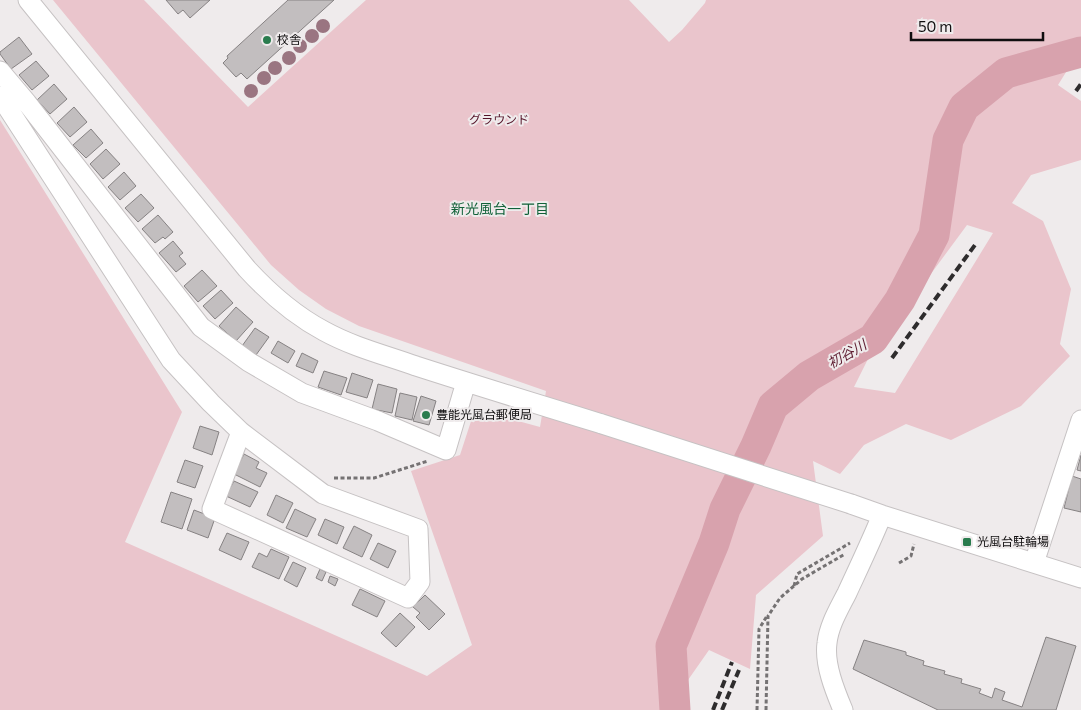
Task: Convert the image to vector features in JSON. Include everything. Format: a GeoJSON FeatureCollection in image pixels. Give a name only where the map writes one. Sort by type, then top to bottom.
{"type":"FeatureCollection","features":[{"type":"Feature","properties":{"kind":"street"},"geometry":{"type":"LineString","coordinates":[[28,0],[247,269],[281,302],[323,331],[346,342],[466,382],[1081,578]]}},
{"type":"Feature","properties":{"kind":"street"},"geometry":{"type":"LineString","coordinates":[[0,71],[201,327],[249,362],[302,393],[378,421],[446,450],[466,382]]}},
{"type":"Feature","properties":{"kind":"street"},"geometry":{"type":"LineString","coordinates":[[0,96],[170,360],[211,403],[241,432],[323,494],[418,529],[420,582],[408,598],[212,509],[241,432]]}},
{"type":"Feature","properties":{"kind":"street"},"geometry":{"type":"LineString","coordinates":[[1034,562],[1081,420]]}},
{"type":"Feature","properties":{"kind":"street"},"geometry":{"type":"LineString","coordinates":[[843,710],[828,662],[827,643],[832,624],[882,516]]}},
{"type":"Feature","properties":{"kind":"path"},"geometry":{"type":"LineString","coordinates":[[301,477],[374,478],[442,457],[446,450]]}},
{"type":"Feature","properties":{"kind":"path"},"geometry":{"type":"LineString","coordinates":[[899,563],[911,556],[915,541]]}},
{"type":"Feature","properties":{"kind":"path"},"geometry":{"type":"LineString","coordinates":[[794,586],[797,574],[848,543]]}},
{"type":"Feature","properties":{"kind":"path"},"geometry":{"type":"LineString","coordinates":[[757,710],[759,629],[780,598],[802,579],[850,551]]}},
{"type":"Feature","properties":{"kind":"path"},"geometry":{"type":"LineString","coordinates":[[766,710],[768,616]]}},
{"type":"Feature","properties":{"kind":"green space","name":"グラウンド"},"geometry":{"type":"Polygon","coordinates":[[[53,0],[144,0],[248,107],[366,0],[629,0],[669,42],[682,30],[706,0],[1081,0],[1081,48],[1058,85],[1081,101],[1081,160],[1031,175],[1012,203],[1043,221],[1071,289],[1060,344],[1070,356],[1021,406],[951,440],[906,424],[864,445],[840,474],[813,461],[823,536],[756,595],[750,669],[709,650],[667,710],[0,710],[0,120],[182,412],[125,542],[427,676],[472,645],[411,471],[460,455],[475,409],[540,427],[546,391],[359,326],[326,309],[299,290],[271,265],[53,0]],[[967,225],[868,359],[854,387],[895,393],[993,233],[967,225]]]}},
{"type":"Feature","properties":{"kind":"building"},"geometry":{"type":"Polygon","coordinates":[[[166,0],[210,0],[190,18],[183,10],[178,14],[166,0]]]}},
{"type":"Feature","properties":{"kind":"building","name":"校舎"},"geometry":{"type":"Polygon","coordinates":[[[288,0],[334,0],[247,79],[241,73],[236,77],[223,63],[228,58],[227,56],[288,0]]]}},
{"type":"Feature","properties":{"kind":"building"},"geometry":{"type":"Polygon","coordinates":[[[19,37],[32,54],[11,69],[0,52],[19,37]]]}},
{"type":"Feature","properties":{"kind":"building"},"geometry":{"type":"Polygon","coordinates":[[[36,61],[49,76],[32,90],[19,75],[36,61]]]}},
{"type":"Feature","properties":{"kind":"building"},"geometry":{"type":"Polygon","coordinates":[[[54,84],[67,99],[50,114],[37,100],[54,84]]]}},
{"type":"Feature","properties":{"kind":"building"},"geometry":{"type":"Polygon","coordinates":[[[74,107],[87,122],[70,137],[57,123],[74,107]]]}},
{"type":"Feature","properties":{"kind":"building"},"geometry":{"type":"Polygon","coordinates":[[[91,129],[103,143],[86,158],[73,145],[91,129]]]}},
{"type":"Feature","properties":{"kind":"building"},"geometry":{"type":"Polygon","coordinates":[[[106,149],[120,164],[103,179],[90,164],[106,149]]]}},
{"type":"Feature","properties":{"kind":"building"},"geometry":{"type":"Polygon","coordinates":[[[124,172],[136,186],[120,200],[108,187],[124,172]]]}},
{"type":"Feature","properties":{"kind":"building"},"geometry":{"type":"Polygon","coordinates":[[[141,194],[154,208],[138,222],[125,208],[141,194]]]}},
{"type":"Feature","properties":{"kind":"building"},"geometry":{"type":"Polygon","coordinates":[[[158,215],[173,232],[165,239],[163,237],[155,243],[142,229],[158,215]]]}},
{"type":"Feature","properties":{"kind":"building"},"geometry":{"type":"Polygon","coordinates":[[[173,241],[183,253],[179,256],[186,264],[176,272],[159,253],[173,241]]]}},
{"type":"Feature","properties":{"kind":"building"},"geometry":{"type":"Polygon","coordinates":[[[202,270],[217,286],[198,302],[184,286],[202,270]]]}},
{"type":"Feature","properties":{"kind":"building"},"geometry":{"type":"Polygon","coordinates":[[[221,290],[233,303],[215,319],[203,306],[221,290]]]}},
{"type":"Feature","properties":{"kind":"building"},"geometry":{"type":"Polygon","coordinates":[[[236,307],[253,322],[236,341],[219,326],[236,307]]]}},
{"type":"Feature","properties":{"kind":"building"},"geometry":{"type":"Polygon","coordinates":[[[255,328],[269,337],[256,355],[242,346],[255,328]]]}},
{"type":"Feature","properties":{"kind":"building"},"geometry":{"type":"Polygon","coordinates":[[[278,341],[295,351],[288,363],[271,353],[278,341]]]}},
{"type":"Feature","properties":{"kind":"building"},"geometry":{"type":"Polygon","coordinates":[[[302,353],[318,361],[313,373],[296,366],[302,353]]]}},
{"type":"Feature","properties":{"kind":"building"},"geometry":{"type":"Polygon","coordinates":[[[324,371],[347,378],[341,395],[318,387],[324,371]]]}},
{"type":"Feature","properties":{"kind":"building"},"geometry":{"type":"Polygon","coordinates":[[[352,373],[373,380],[367,398],[346,392],[352,373]]]}},
{"type":"Feature","properties":{"kind":"building"},"geometry":{"type":"Polygon","coordinates":[[[378,384],[397,389],[392,413],[372,409],[378,384]]]}},
{"type":"Feature","properties":{"kind":"building"},"geometry":{"type":"Polygon","coordinates":[[[400,393],[417,397],[412,420],[395,416],[400,393]]]}},
{"type":"Feature","properties":{"kind":"building"},"geometry":{"type":"Polygon","coordinates":[[[421,396],[436,401],[429,425],[413,421],[421,396]]]}},
{"type":"Feature","properties":{"kind":"building"},"geometry":{"type":"Polygon","coordinates":[[[200,426],[219,432],[212,455],[193,448],[200,426]]]}},
{"type":"Feature","properties":{"kind":"building"},"geometry":{"type":"Polygon","coordinates":[[[244,454],[259,462],[256,468],[267,473],[260,487],[234,474],[244,454]]]}},
{"type":"Feature","properties":{"kind":"building"},"geometry":{"type":"Polygon","coordinates":[[[1081,455],[1081,471],[1077,470],[1081,455]]]}},
{"type":"Feature","properties":{"kind":"building"},"geometry":{"type":"Polygon","coordinates":[[[185,460],[203,466],[195,488],[177,482],[185,460]]]}},
{"type":"Feature","properties":{"kind":"building"},"geometry":{"type":"Polygon","coordinates":[[[1072,476],[1081,479],[1081,512],[1064,508],[1072,476]]]}},
{"type":"Feature","properties":{"kind":"building"},"geometry":{"type":"Polygon","coordinates":[[[234,481],[258,492],[250,507],[226,496],[234,481]]]}},
{"type":"Feature","properties":{"kind":"building"},"geometry":{"type":"Polygon","coordinates":[[[171,492],[192,499],[182,529],[161,522],[171,492]]]}},
{"type":"Feature","properties":{"kind":"building"},"geometry":{"type":"Polygon","coordinates":[[[276,495],[293,503],[283,523],[267,515],[276,495]]]}},
{"type":"Feature","properties":{"kind":"building"},"geometry":{"type":"Polygon","coordinates":[[[295,509],[316,519],[307,537],[286,528],[295,509]]]}},
{"type":"Feature","properties":{"kind":"building"},"geometry":{"type":"Polygon","coordinates":[[[194,510],[215,518],[208,538],[187,530],[194,510]]]}},
{"type":"Feature","properties":{"kind":"building"},"geometry":{"type":"Polygon","coordinates":[[[325,519],[344,527],[337,544],[318,535],[325,519]]]}},
{"type":"Feature","properties":{"kind":"building"},"geometry":{"type":"Polygon","coordinates":[[[354,526],[372,535],[362,557],[343,548],[354,526]]]}},
{"type":"Feature","properties":{"kind":"building"},"geometry":{"type":"Polygon","coordinates":[[[227,533],[249,542],[241,560],[219,550],[227,533]]]}},
{"type":"Feature","properties":{"kind":"building"},"geometry":{"type":"Polygon","coordinates":[[[378,543],[396,551],[388,568],[370,559],[378,543]]]}},
{"type":"Feature","properties":{"kind":"building"},"geometry":{"type":"Polygon","coordinates":[[[271,549],[289,557],[279,579],[252,567],[259,553],[267,557],[271,549]]]}},
{"type":"Feature","properties":{"kind":"building"},"geometry":{"type":"Polygon","coordinates":[[[293,562],[306,568],[297,587],[284,580],[293,562]]]}},
{"type":"Feature","properties":{"kind":"building"},"geometry":{"type":"Polygon","coordinates":[[[320,569],[326,572],[322,581],[316,578],[320,569]]]}},
{"type":"Feature","properties":{"kind":"building"},"geometry":{"type":"Polygon","coordinates":[[[330,576],[338,579],[335,586],[328,582],[330,576]]]}},
{"type":"Feature","properties":{"kind":"building"},"geometry":{"type":"Polygon","coordinates":[[[360,589],[385,601],[377,617],[352,605],[360,589]]]}},
{"type":"Feature","properties":{"kind":"building"},"geometry":{"type":"Polygon","coordinates":[[[425,595],[445,614],[429,630],[416,617],[420,613],[413,607],[425,595]]]}},
{"type":"Feature","properties":{"kind":"building"},"geometry":{"type":"Polygon","coordinates":[[[400,613],[415,627],[396,647],[381,633],[400,613]]]}},
{"type":"Feature","properties":{"kind":"building"},"geometry":{"type":"Polygon","coordinates":[[[1046,637],[1076,646],[1056,710],[938,710],[853,669],[864,640],[906,652],[906,655],[924,661],[923,665],[945,671],[944,674],[962,679],[961,683],[981,689],[979,693],[992,698],[995,688],[1005,692],[1002,700],[1022,707],[1046,637]]]}},
{"type":"Feature","properties":{"kind":"waterway","name":"初谷川"},"geometry":{"type":"LineString","coordinates":[[675,710],[671,646],[714,543],[725,509],[773,406],[809,376],[873,339],[900,300],[934,235],[948,140],[964,107],[1006,73],[1081,52]]}},
{"type":"Feature","properties":{"kind":"railway"},"geometry":{"type":"LineString","coordinates":[[1076,91],[1081,84]]}},
{"type":"Feature","properties":{"kind":"railway"},"geometry":{"type":"LineString","coordinates":[[892,358],[975,245]]}},
{"type":"Feature","properties":{"kind":"railway"},"geometry":{"type":"LineString","coordinates":[[713,710],[732,662]]}},
{"type":"Feature","properties":{"kind":"railway"},"geometry":{"type":"LineString","coordinates":[[722,710],[739,670]]}},
{"type":"Feature","properties":{"kind":"place","name":"校舎"},"geometry":{"type":"Point","coordinates":[267,40]}},
{"type":"Feature","properties":{"kind":"place","name":"豊能光風台郵便局"},"geometry":{"type":"Point","coordinates":[426,415]}},
{"type":"Feature","properties":{"kind":"place","name":"光風台駐輪場"},"geometry":{"type":"Point","coordinates":[967,542]}},
{"type":"Feature","properties":{"kind":"district","name":"新光風台一丁目"},"geometry":{"type":"Point","coordinates":[500,209]}}]}
